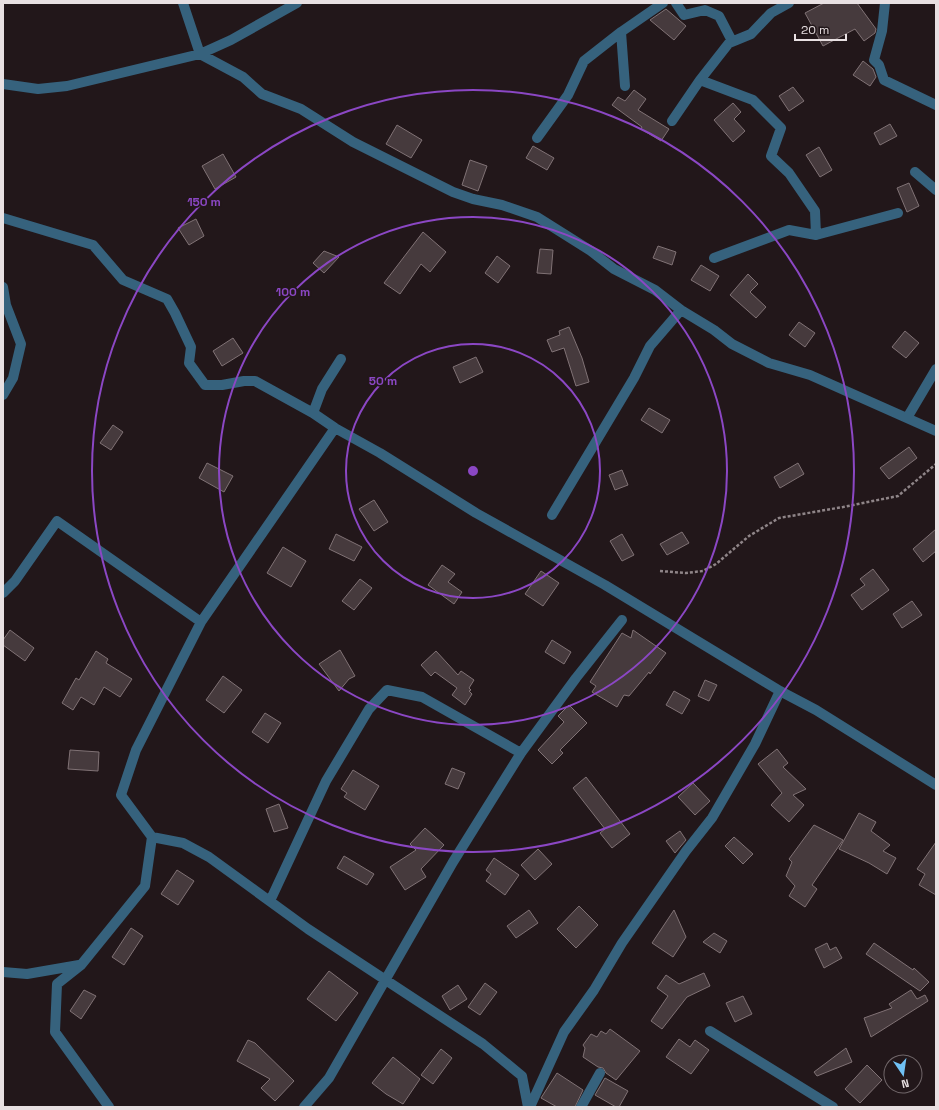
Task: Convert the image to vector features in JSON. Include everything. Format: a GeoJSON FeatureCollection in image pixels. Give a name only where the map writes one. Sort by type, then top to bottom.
{"type":"FeatureCollection","features":[{"type":"Feature","properties":{"kind":"street"},"geometry":{"type":"LineString","coordinates":[[183,3],[200,54],[243,77],[262,94],[301,109],[353,142],[452,192],[473,199],[502,205],[537,217],[591,251],[614,269],[655,290],[681,310],[714,330],[732,344],[769,362],[810,375],[936,431]]}},
{"type":"Feature","properties":{"kind":"street"},"geometry":{"type":"LineString","coordinates":[[3,84],[38,89],[67,86],[200,54],[231,40],[297,3]]}},
{"type":"Feature","properties":{"kind":"street"},"geometry":{"type":"LineString","coordinates":[[537,138],[568,95],[584,61],[620,32],[663,3]]}},
{"type":"Feature","properties":{"kind":"street"},"geometry":{"type":"LineString","coordinates":[[676,3],[684,15],[705,10],[719,16],[732,41]]}},
{"type":"Feature","properties":{"kind":"street"},"geometry":{"type":"LineString","coordinates":[[672,121],[728,43],[751,34],[771,13],[789,3]]}},
{"type":"Feature","properties":{"kind":"street"},"geometry":{"type":"LineString","coordinates":[[885,3],[882,31],[874,60],[879,65],[884,80],[936,105]]}},
{"type":"Feature","properties":{"kind":"street"},"geometry":{"type":"LineString","coordinates":[[620,32],[625,86]]}},
{"type":"Feature","properties":{"kind":"street"},"geometry":{"type":"LineString","coordinates":[[700,80],[752,100],[782,128],[771,156],[790,173],[815,211],[816,235]]}},
{"type":"Feature","properties":{"kind":"street"},"geometry":{"type":"LineString","coordinates":[[916,172],[936,190]]}},
{"type":"Feature","properties":{"kind":"street"},"geometry":{"type":"LineString","coordinates":[[714,258],[789,230],[816,235],[898,213]]}},
{"type":"Feature","properties":{"kind":"street"},"geometry":{"type":"LineString","coordinates":[[3,218],[93,245],[123,280],[166,299],[175,313],[191,346],[189,363],[205,385],[222,386],[244,381],[254,381],[313,413],[335,428],[380,452],[476,513],[623,596],[860,737],[936,785]]}},
{"type":"Feature","properties":{"kind":"street"},"geometry":{"type":"LineString","coordinates":[[3,287],[6,305],[21,344],[13,378],[3,395]]}},
{"type":"Feature","properties":{"kind":"street"},"geometry":{"type":"LineString","coordinates":[[552,515],[634,378],[650,346],[681,310]]}},
{"type":"Feature","properties":{"kind":"street"},"geometry":{"type":"LineString","coordinates":[[313,413],[322,389],[341,359]]}},
{"type":"Feature","properties":{"kind":"street"},"geometry":{"type":"LineString","coordinates":[[907,418],[936,369]]}},
{"type":"Feature","properties":{"kind":"street"},"geometry":{"type":"LineString","coordinates":[[109,1107],[55,1032],[57,984],[81,965],[145,886],[152,837],[122,794],[136,750],[201,622],[335,428]]}},
{"type":"Feature","properties":{"kind":"street"},"geometry":{"type":"LineString","coordinates":[[3,593],[15,581],[57,521],[201,622]]}},
{"type":"Feature","properties":{"kind":"street"},"geometry":{"type":"LineString","coordinates":[[304,1107],[329,1078],[453,862],[521,753],[576,678],[622,620]]}},
{"type":"Feature","properties":{"kind":"street"},"geometry":{"type":"LineString","coordinates":[[270,901],[326,781],[369,709],[386,690],[422,697],[521,753]]}},
{"type":"Feature","properties":{"kind":"street"},"geometry":{"type":"LineString","coordinates":[[529,1107],[564,1032],[594,990],[622,943],[686,851],[712,818],[755,744],[780,690]]}},
{"type":"Feature","properties":{"kind":"street"},"geometry":{"type":"LineString","coordinates":[[152,837],[183,843],[209,857],[308,929],[483,1044],[522,1076],[529,1107]]}},
{"type":"Feature","properties":{"kind":"street"},"geometry":{"type":"LineString","coordinates":[[3,972],[27,974],[81,965]]}},
{"type":"Feature","properties":{"kind":"street"},"geometry":{"type":"LineString","coordinates":[[710,1031],[833,1107]]}},
{"type":"Feature","properties":{"kind":"street"},"geometry":{"type":"LineString","coordinates":[[581,1107],[600,1073]]}},
{"type":"Feature","properties":{"kind":"path"},"geometry":{"type":"LineString","coordinates":[[660,571],[686,573],[703,571],[716,564],[749,536],[779,518],[898,496],[936,464]]}},
{"type":"Feature","properties":{"kind":"building"},"geometry":{"type":"Polygon","coordinates":[[[824,3],[857,3],[876,29],[875,33],[864,41],[855,29],[823,46],[805,13],[824,3]]]}},
{"type":"Feature","properties":{"kind":"building"},"geometry":{"type":"Polygon","coordinates":[[[666,9],[686,26],[674,40],[650,20],[666,9]]]}},
{"type":"Feature","properties":{"kind":"building"},"geometry":{"type":"Polygon","coordinates":[[[863,61],[873,69],[876,77],[870,86],[853,75],[863,61]]]}},
{"type":"Feature","properties":{"kind":"building"},"geometry":{"type":"Polygon","coordinates":[[[793,87],[804,101],[789,111],[779,96],[793,87]]]}},
{"type":"Feature","properties":{"kind":"building"},"geometry":{"type":"Polygon","coordinates":[[[634,90],[646,99],[638,110],[669,129],[661,141],[641,129],[642,127],[612,105],[618,97],[625,101],[634,90]]]}},
{"type":"Feature","properties":{"kind":"building"},"geometry":{"type":"Polygon","coordinates":[[[733,103],[741,112],[734,119],[745,131],[733,142],[714,120],[733,103]]]}},
{"type":"Feature","properties":{"kind":"building"},"geometry":{"type":"Polygon","coordinates":[[[890,124],[897,136],[880,145],[874,133],[890,124]]]}},
{"type":"Feature","properties":{"kind":"building"},"geometry":{"type":"Polygon","coordinates":[[[397,125],[422,140],[411,158],[386,144],[397,125]]]}},
{"type":"Feature","properties":{"kind":"building"},"geometry":{"type":"Polygon","coordinates":[[[533,146],[554,158],[547,170],[526,158],[533,146]]]}},
{"type":"Feature","properties":{"kind":"building"},"geometry":{"type":"Polygon","coordinates":[[[819,147],[832,170],[820,177],[806,155],[819,147]]]}},
{"type":"Feature","properties":{"kind":"building"},"geometry":{"type":"Polygon","coordinates":[[[223,154],[236,177],[215,189],[202,166],[223,154]]]}},
{"type":"Feature","properties":{"kind":"building"},"geometry":{"type":"Polygon","coordinates":[[[470,160],[487,166],[478,191],[462,185],[470,160]]]}},
{"type":"Feature","properties":{"kind":"building"},"geometry":{"type":"Polygon","coordinates":[[[909,183],[919,206],[907,212],[897,188],[909,183]]]}},
{"type":"Feature","properties":{"kind":"building"},"geometry":{"type":"Polygon","coordinates":[[[196,219],[204,236],[189,245],[178,228],[196,219]]]}},
{"type":"Feature","properties":{"kind":"building"},"geometry":{"type":"Polygon","coordinates":[[[423,232],[446,252],[430,272],[421,264],[400,294],[384,283],[423,232]]]}},
{"type":"Feature","properties":{"kind":"building"},"geometry":{"type":"Polygon","coordinates":[[[658,246],[676,252],[672,265],[653,258],[658,246]]]}},
{"type":"Feature","properties":{"kind":"building"},"geometry":{"type":"Polygon","coordinates":[[[540,249],[553,250],[551,274],[537,273],[540,249]]]}},
{"type":"Feature","properties":{"kind":"building"},"geometry":{"type":"Polygon","coordinates":[[[324,251],[339,257],[324,273],[313,263],[324,251]]]}},
{"type":"Feature","properties":{"kind":"building"},"geometry":{"type":"Polygon","coordinates":[[[497,256],[510,266],[498,283],[485,273],[497,256]]]}},
{"type":"Feature","properties":{"kind":"building"},"geometry":{"type":"Polygon","coordinates":[[[701,265],[719,276],[710,291],[691,280],[701,265]]]}},
{"type":"Feature","properties":{"kind":"building"},"geometry":{"type":"Polygon","coordinates":[[[748,274],[758,284],[750,292],[766,307],[756,318],[730,295],[748,274]]]}},
{"type":"Feature","properties":{"kind":"building"},"geometry":{"type":"Polygon","coordinates":[[[799,322],[815,333],[805,347],[789,335],[799,322]]]}},
{"type":"Feature","properties":{"kind":"building"},"geometry":{"type":"Polygon","coordinates":[[[569,327],[582,358],[589,382],[576,386],[564,348],[552,352],[547,340],[560,335],[559,331],[569,327]]]}},
{"type":"Feature","properties":{"kind":"building"},"geometry":{"type":"Polygon","coordinates":[[[905,331],[919,343],[906,358],[892,347],[905,331]]]}},
{"type":"Feature","properties":{"kind":"building"},"geometry":{"type":"Polygon","coordinates":[[[233,338],[243,353],[222,366],[213,351],[233,338]]]}},
{"type":"Feature","properties":{"kind":"building"},"geometry":{"type":"Polygon","coordinates":[[[476,357],[483,372],[460,383],[453,367],[476,357]]]}},
{"type":"Feature","properties":{"kind":"building"},"geometry":{"type":"Polygon","coordinates":[[[649,408],[670,420],[662,433],[641,420],[649,408]]]}},
{"type":"Feature","properties":{"kind":"building"},"geometry":{"type":"Polygon","coordinates":[[[113,425],[123,432],[111,450],[100,443],[113,425]]]}},
{"type":"Feature","properties":{"kind":"building"},"geometry":{"type":"Polygon","coordinates":[[[909,447],[917,458],[889,479],[880,468],[909,447]]]}},
{"type":"Feature","properties":{"kind":"building"},"geometry":{"type":"Polygon","coordinates":[[[207,463],[233,476],[224,492],[199,478],[207,463]]]}},
{"type":"Feature","properties":{"kind":"building"},"geometry":{"type":"Polygon","coordinates":[[[798,463],[804,474],[780,488],[774,477],[798,463]]]}},
{"type":"Feature","properties":{"kind":"building"},"geometry":{"type":"Polygon","coordinates":[[[622,470],[628,485],[615,490],[609,475],[622,470]]]}},
{"type":"Feature","properties":{"kind":"building"},"geometry":{"type":"Polygon","coordinates":[[[374,500],[388,522],[374,531],[359,509],[374,500]]]}},
{"type":"Feature","properties":{"kind":"building"},"geometry":{"type":"Polygon","coordinates":[[[936,529],[936,551],[923,562],[913,549],[936,529]]]}},
{"type":"Feature","properties":{"kind":"building"},"geometry":{"type":"Polygon","coordinates":[[[682,532],[689,543],[667,555],[660,544],[682,532]]]}},
{"type":"Feature","properties":{"kind":"building"},"geometry":{"type":"Polygon","coordinates":[[[336,534],[362,547],[354,561],[329,549],[336,534]]]}},
{"type":"Feature","properties":{"kind":"building"},"geometry":{"type":"Polygon","coordinates":[[[622,534],[634,555],[622,561],[610,541],[622,534]]]}},
{"type":"Feature","properties":{"kind":"building"},"geometry":{"type":"Polygon","coordinates":[[[283,547],[306,561],[291,587],[267,573],[283,547]]]}},
{"type":"Feature","properties":{"kind":"building"},"geometry":{"type":"Polygon","coordinates":[[[442,565],[455,574],[448,582],[462,592],[454,604],[428,585],[442,565]]]}},
{"type":"Feature","properties":{"kind":"building"},"geometry":{"type":"Polygon","coordinates":[[[873,569],[889,590],[862,610],[851,595],[865,585],[860,579],[873,569]]]}},
{"type":"Feature","properties":{"kind":"building"},"geometry":{"type":"Polygon","coordinates":[[[541,571],[559,583],[543,606],[525,594],[541,571]]]}},
{"type":"Feature","properties":{"kind":"building"},"geometry":{"type":"Polygon","coordinates":[[[360,579],[372,588],[354,610],[342,601],[360,579]]]}},
{"type":"Feature","properties":{"kind":"building"},"geometry":{"type":"Polygon","coordinates":[[[912,601],[922,615],[902,628],[893,614],[912,601]]]}},
{"type":"Feature","properties":{"kind":"building"},"geometry":{"type":"Polygon","coordinates":[[[10,630],[34,648],[25,661],[3,645],[3,640],[10,630]]]}},
{"type":"Feature","properties":{"kind":"building"},"geometry":{"type":"Polygon","coordinates":[[[633,630],[666,653],[650,674],[649,672],[629,696],[624,695],[617,707],[592,692],[596,686],[590,682],[622,633],[631,638],[633,630]]]}},
{"type":"Feature","properties":{"kind":"building"},"geometry":{"type":"Polygon","coordinates":[[[552,640],[571,652],[564,664],[545,652],[552,640]]]}},
{"type":"Feature","properties":{"kind":"building"},"geometry":{"type":"Polygon","coordinates":[[[340,650],[355,676],[349,679],[339,691],[319,664],[340,650]]]}},
{"type":"Feature","properties":{"kind":"building"},"geometry":{"type":"Polygon","coordinates":[[[96,651],[108,659],[106,663],[132,679],[120,697],[104,687],[94,705],[81,697],[73,710],[62,703],[76,678],[79,680],[96,651]]]}},
{"type":"Feature","properties":{"kind":"building"},"geometry":{"type":"Polygon","coordinates":[[[436,651],[458,675],[461,671],[474,680],[469,688],[471,690],[469,691],[472,694],[465,705],[452,695],[457,688],[435,672],[431,676],[421,665],[436,651]]]}},
{"type":"Feature","properties":{"kind":"building"},"geometry":{"type":"Polygon","coordinates":[[[223,676],[242,690],[224,713],[206,700],[223,676]]]}},
{"type":"Feature","properties":{"kind":"building"},"geometry":{"type":"Polygon","coordinates":[[[705,680],[717,685],[709,701],[698,696],[705,680]]]}},
{"type":"Feature","properties":{"kind":"building"},"geometry":{"type":"Polygon","coordinates":[[[674,691],[690,700],[682,714],[666,705],[674,691]]]}},
{"type":"Feature","properties":{"kind":"building"},"geometry":{"type":"Polygon","coordinates":[[[569,705],[587,723],[560,750],[563,753],[552,764],[538,750],[564,722],[558,716],[569,705]]]}},
{"type":"Feature","properties":{"kind":"building"},"geometry":{"type":"Polygon","coordinates":[[[265,713],[281,723],[268,743],[252,732],[265,713]]]}},
{"type":"Feature","properties":{"kind":"building"},"geometry":{"type":"Polygon","coordinates":[[[777,749],[788,763],[783,767],[806,789],[793,795],[804,805],[789,822],[771,805],[782,793],[758,764],[777,749]]]}},
{"type":"Feature","properties":{"kind":"building"},"geometry":{"type":"Polygon","coordinates":[[[70,750],[99,752],[98,771],[68,769],[70,750]]]}},
{"type":"Feature","properties":{"kind":"building"},"geometry":{"type":"Polygon","coordinates":[[[452,768],[465,773],[458,789],[445,784],[452,768]]]}},
{"type":"Feature","properties":{"kind":"building"},"geometry":{"type":"Polygon","coordinates":[[[353,770],[379,786],[365,810],[344,797],[347,793],[341,789],[353,770]]]}},
{"type":"Feature","properties":{"kind":"building"},"geometry":{"type":"Polygon","coordinates":[[[586,777],[630,834],[612,848],[600,833],[605,829],[573,788],[586,777]]]}},
{"type":"Feature","properties":{"kind":"building"},"geometry":{"type":"Polygon","coordinates":[[[693,783],[710,801],[695,815],[678,797],[693,783]]]}},
{"type":"Feature","properties":{"kind":"building"},"geometry":{"type":"Polygon","coordinates":[[[279,804],[288,828],[274,832],[266,809],[279,804]]]}},
{"type":"Feature","properties":{"kind":"building"},"geometry":{"type":"Polygon","coordinates":[[[859,813],[876,822],[871,831],[890,845],[883,851],[896,858],[887,874],[869,863],[839,849],[859,813]]]}},
{"type":"Feature","properties":{"kind":"building"},"geometry":{"type":"Polygon","coordinates":[[[814,825],[843,840],[812,885],[817,889],[805,907],[789,896],[795,886],[786,876],[792,862],[789,859],[814,825]]]}},
{"type":"Feature","properties":{"kind":"building"},"geometry":{"type":"Polygon","coordinates":[[[425,828],[444,845],[421,869],[426,877],[405,890],[390,867],[416,850],[410,844],[425,828]]]}},
{"type":"Feature","properties":{"kind":"building"},"geometry":{"type":"Polygon","coordinates":[[[680,831],[686,840],[675,853],[666,841],[680,831]]]}},
{"type":"Feature","properties":{"kind":"building"},"geometry":{"type":"Polygon","coordinates":[[[734,837],[753,854],[743,864],[725,846],[734,837]]]}},
{"type":"Feature","properties":{"kind":"building"},"geometry":{"type":"Polygon","coordinates":[[[936,842],[936,895],[919,885],[925,874],[917,869],[936,842]]]}},
{"type":"Feature","properties":{"kind":"building"},"geometry":{"type":"Polygon","coordinates":[[[538,849],[552,864],[535,880],[521,865],[538,849]]]}},
{"type":"Feature","properties":{"kind":"building"},"geometry":{"type":"Polygon","coordinates":[[[344,856],[374,874],[367,885],[337,868],[344,856]]]}},
{"type":"Feature","properties":{"kind":"building"},"geometry":{"type":"Polygon","coordinates":[[[494,858],[519,875],[505,895],[486,881],[491,874],[486,870],[494,858]]]}},
{"type":"Feature","properties":{"kind":"building"},"geometry":{"type":"Polygon","coordinates":[[[177,870],[194,881],[178,905],[161,894],[177,870]]]}},
{"type":"Feature","properties":{"kind":"building"},"geometry":{"type":"Polygon","coordinates":[[[579,906],[598,925],[576,948],[557,929],[579,906]]]}},
{"type":"Feature","properties":{"kind":"building"},"geometry":{"type":"Polygon","coordinates":[[[529,910],[538,923],[516,938],[507,926],[529,910]]]}},
{"type":"Feature","properties":{"kind":"building"},"geometry":{"type":"Polygon","coordinates":[[[674,910],[686,937],[673,957],[652,943],[674,910]]]}},
{"type":"Feature","properties":{"kind":"building"},"geometry":{"type":"Polygon","coordinates":[[[131,928],[143,936],[124,965],[112,957],[131,928]]]}},
{"type":"Feature","properties":{"kind":"building"},"geometry":{"type":"Polygon","coordinates":[[[714,933],[727,941],[720,953],[703,942],[714,933]]]}},
{"type":"Feature","properties":{"kind":"building"},"geometry":{"type":"Polygon","coordinates":[[[827,943],[830,950],[836,947],[842,958],[824,968],[815,949],[827,943]]]}},
{"type":"Feature","properties":{"kind":"building"},"geometry":{"type":"Polygon","coordinates":[[[874,943],[913,970],[914,968],[929,982],[920,991],[866,954],[874,943]]]}},
{"type":"Feature","properties":{"kind":"building"},"geometry":{"type":"Polygon","coordinates":[[[329,971],[358,993],[336,1021],[307,999],[329,971]]]}},
{"type":"Feature","properties":{"kind":"building"},"geometry":{"type":"Polygon","coordinates":[[[704,973],[710,986],[687,997],[662,1029],[651,1021],[668,996],[657,988],[666,975],[679,984],[704,973]]]}},
{"type":"Feature","properties":{"kind":"building"},"geometry":{"type":"Polygon","coordinates":[[[485,983],[497,992],[480,1015],[468,1007],[485,983]]]}},
{"type":"Feature","properties":{"kind":"building"},"geometry":{"type":"Polygon","coordinates":[[[458,985],[467,999],[450,1010],[442,996],[458,985]]]}},
{"type":"Feature","properties":{"kind":"building"},"geometry":{"type":"Polygon","coordinates":[[[84,990],[96,996],[81,1019],[70,1011],[84,990]]]}},
{"type":"Feature","properties":{"kind":"building"},"geometry":{"type":"Polygon","coordinates":[[[911,990],[917,999],[925,995],[928,1001],[871,1037],[864,1018],[892,1008],[889,1004],[911,990]]]}},
{"type":"Feature","properties":{"kind":"building"},"geometry":{"type":"Polygon","coordinates":[[[743,996],[752,1014],[735,1022],[726,1003],[743,996]]]}},
{"type":"Feature","properties":{"kind":"building"},"geometry":{"type":"Polygon","coordinates":[[[610,1029],[640,1051],[616,1080],[606,1073],[603,1068],[598,1067],[583,1057],[585,1048],[583,1045],[591,1034],[597,1037],[601,1031],[606,1034],[610,1029]]]}},
{"type":"Feature","properties":{"kind":"building"},"geometry":{"type":"Polygon","coordinates":[[[679,1039],[690,1047],[695,1040],[709,1050],[691,1074],[666,1057],[679,1039]]]}},
{"type":"Feature","properties":{"kind":"building"},"geometry":{"type":"Polygon","coordinates":[[[248,1040],[255,1043],[294,1081],[275,1101],[261,1088],[270,1079],[237,1061],[248,1040]]]}},
{"type":"Feature","properties":{"kind":"building"},"geometry":{"type":"Polygon","coordinates":[[[846,1048],[852,1062],[817,1076],[814,1072],[846,1048]]]}},
{"type":"Feature","properties":{"kind":"building"},"geometry":{"type":"Polygon","coordinates":[[[441,1049],[452,1058],[433,1084],[421,1075],[441,1049]]]}},
{"type":"Feature","properties":{"kind":"building"},"geometry":{"type":"Polygon","coordinates":[[[393,1057],[420,1079],[403,1104],[386,1094],[372,1083],[393,1057]]]}},
{"type":"Feature","properties":{"kind":"building"},"geometry":{"type":"Polygon","coordinates":[[[867,1065],[882,1080],[860,1103],[845,1089],[867,1065]]]}},
{"type":"Feature","properties":{"kind":"building"},"geometry":{"type":"Polygon","coordinates":[[[557,1073],[583,1090],[575,1107],[557,1107],[541,1098],[557,1073]]]}},
{"type":"Feature","properties":{"kind":"building"},"geometry":{"type":"Polygon","coordinates":[[[605,1078],[628,1091],[619,1107],[616,1107],[595,1095],[605,1078]]]}}]}
